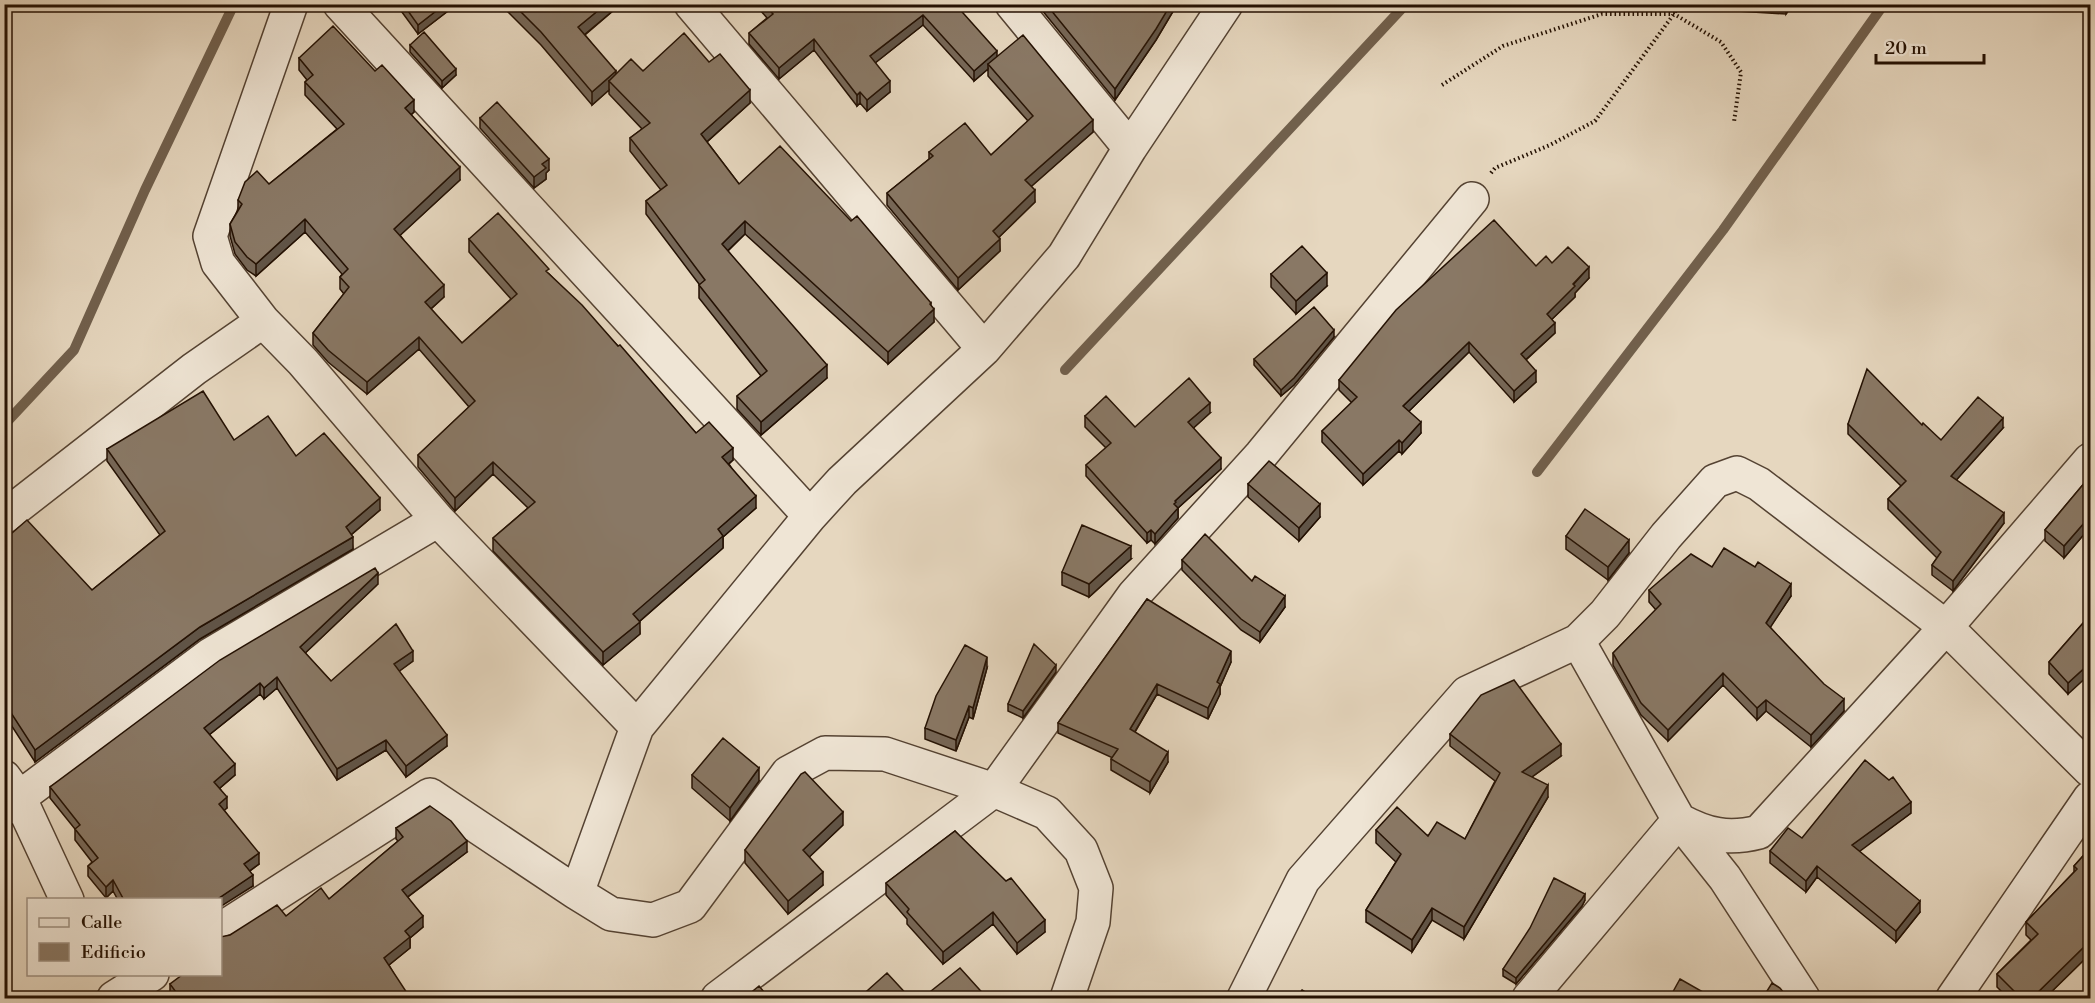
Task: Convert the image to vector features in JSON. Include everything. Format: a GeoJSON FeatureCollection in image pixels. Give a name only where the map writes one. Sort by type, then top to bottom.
{"type":"FeatureCollection","features":[{"type":"Feature","properties":{"kind":"street"},"geometry":{"type":"LineString","coordinates":[[291,4],[210,236],[218,263],[263,321],[303,362],[438,520],[638,727]]}},
{"type":"Feature","properties":{"kind":"street"},"geometry":{"type":"LineString","coordinates":[[340,4],[810,516]]}},
{"type":"Feature","properties":{"kind":"street"},"geometry":{"type":"LineString","coordinates":[[691,4],[984,349]]}},
{"type":"Feature","properties":{"kind":"street"},"geometry":{"type":"LineString","coordinates":[[1012,4],[1130,148]]}},
{"type":"Feature","properties":{"kind":"street"},"geometry":{"type":"LineString","coordinates":[[577,893],[638,727],[810,516],[842,481],[984,349],[1064,256],[1130,148],[1226,4]]}},
{"type":"Feature","properties":{"kind":"street"},"geometry":{"type":"LineString","coordinates":[[718,999],[994,790],[1134,595],[1261,455],[1472,199]]}},
{"type":"Feature","properties":{"kind":"street"},"geometry":{"type":"LineString","coordinates":[[4,517],[194,369],[263,321]]}},
{"type":"Feature","properties":{"kind":"street"},"geometry":{"type":"LineString","coordinates":[[1679,820],[1702,832],[1740,837],[1759,832],[1946,627],[2091,460]]}},
{"type":"Feature","properties":{"kind":"street"},"geometry":{"type":"LineString","coordinates":[[1244,999],[1303,880],[1467,693],[1578,641],[1605,614],[1666,536],[1715,481],[1737,473],[1759,484],[1946,627],[2091,770]]}},
{"type":"Feature","properties":{"kind":"street"},"geometry":{"type":"LineString","coordinates":[[66,898],[10,795],[210,655],[438,520]]}},
{"type":"Feature","properties":{"kind":"street"},"geometry":{"type":"LineString","coordinates":[[1578,641],[1679,820],[1725,878],[1803,999]]}},
{"type":"Feature","properties":{"kind":"street"},"geometry":{"type":"LineString","coordinates":[[222,929],[430,795],[611,914],[653,920],[690,906],[788,773],[825,753],[885,754],[994,790],[1047,813],[1081,850],[1096,888],[1093,922],[1067,999]]}},
{"type":"Feature","properties":{"kind":"street"},"geometry":{"type":"LineString","coordinates":[[1953,999],[2091,798]]}},
{"type":"Feature","properties":{"kind":"street"},"geometry":{"type":"LineString","coordinates":[[1529,999],[1679,820]]}},
{"type":"Feature","properties":{"kind":"street"},"geometry":{"type":"LineString","coordinates":[[103,976],[114,999],[150,976]]}},
{"type":"Feature","properties":{"kind":"path"},"geometry":{"type":"LineString","coordinates":[[1472,199],[1495,168],[1550,145],[1595,121],[1679,4]]}},
{"type":"Feature","properties":{"kind":"path"},"geometry":{"type":"LineString","coordinates":[[1442,84],[1503,46],[1602,14],[1674,14],[1721,42],[1741,72],[1734,122]]}},
{"type":"Feature","properties":{"kind":"building"},"geometry":{"type":"Polygon","coordinates":[[[403,4],[445,4],[418,25],[403,4]]]}},
{"type":"Feature","properties":{"kind":"building"},"geometry":{"type":"Polygon","coordinates":[[[513,4],[606,4],[578,27],[616,71],[592,92],[541,32],[513,4]]]}},
{"type":"Feature","properties":{"kind":"building"},"geometry":{"type":"Polygon","coordinates":[[[764,4],[955,4],[997,51],[974,71],[923,15],[870,56],[890,81],[867,100],[860,92],[857,95],[814,39],[779,68],[749,33],[773,14],[764,4]]]}},
{"type":"Feature","properties":{"kind":"building"},"geometry":{"type":"Polygon","coordinates":[[[1046,4],[1171,4],[1115,89],[1046,4]]]}},
{"type":"Feature","properties":{"kind":"building"},"geometry":{"type":"Polygon","coordinates":[[[333,26],[375,71],[382,65],[414,100],[405,108],[460,167],[394,229],[444,285],[425,302],[462,343],[517,294],[469,239],[498,213],[549,269],[546,271],[582,305],[618,346],[620,345],[696,433],[709,422],[733,448],[722,457],[756,496],[718,529],[723,536],[633,614],[640,622],[603,652],[493,538],[535,502],[493,462],[455,498],[418,455],[475,401],[419,337],[367,382],[328,350],[313,333],[349,287],[340,277],[348,269],[305,219],[256,264],[235,242],[230,224],[242,204],[238,200],[245,182],[257,171],[269,184],[344,124],[305,82],[313,75],[299,58],[333,26]]]}},
{"type":"Feature","properties":{"kind":"building"},"geometry":{"type":"Polygon","coordinates":[[[424,32],[456,69],[442,81],[410,45],[424,32]]]}},
{"type":"Feature","properties":{"kind":"building"},"geometry":{"type":"Polygon","coordinates":[[[684,33],[709,62],[720,54],[750,90],[701,134],[739,184],[780,146],[851,221],[857,216],[934,309],[888,352],[745,221],[722,244],[827,365],[761,422],[737,396],[767,371],[699,285],[705,280],[646,201],[667,185],[630,138],[650,123],[609,81],[631,59],[643,71],[684,33]]]}},
{"type":"Feature","properties":{"kind":"building"},"geometry":{"type":"Polygon","coordinates":[[[1023,35],[1093,120],[1025,180],[1035,190],[993,231],[1000,239],[958,278],[887,193],[933,156],[929,152],[965,123],[991,155],[1033,116],[988,64],[1023,35]]]}},
{"type":"Feature","properties":{"kind":"building"},"geometry":{"type":"Polygon","coordinates":[[[497,102],[549,159],[542,164],[546,168],[534,177],[480,118],[497,102]]]}},
{"type":"Feature","properties":{"kind":"building"},"geometry":{"type":"Polygon","coordinates":[[[1494,220],[1536,266],[1546,256],[1552,263],[1568,247],[1589,267],[1573,284],[1575,286],[1547,314],[1555,323],[1521,354],[1536,371],[1514,391],[1469,342],[1403,406],[1421,422],[1402,443],[1399,440],[1363,474],[1322,431],[1357,397],[1339,380],[1396,310],[1494,220]]]}},
{"type":"Feature","properties":{"kind":"building"},"geometry":{"type":"Polygon","coordinates":[[[1302,246],[1327,273],[1296,301],[1271,274],[1302,246]]]}},
{"type":"Feature","properties":{"kind":"building"},"geometry":{"type":"Polygon","coordinates":[[[1314,307],[1334,330],[1281,390],[1254,359],[1314,307]]]}},
{"type":"Feature","properties":{"kind":"building"},"geometry":{"type":"Polygon","coordinates":[[[1867,369],[1922,425],[1923,423],[1941,440],[1978,397],[2003,418],[1951,476],[2004,513],[1953,581],[1932,565],[1941,552],[1888,499],[1906,481],[1848,424],[1867,369]]]}},
{"type":"Feature","properties":{"kind":"building"},"geometry":{"type":"Polygon","coordinates":[[[1189,378],[1210,403],[1188,422],[1221,458],[1175,501],[1174,504],[1178,508],[1155,534],[1151,530],[1147,533],[1086,465],[1111,443],[1085,416],[1106,396],[1135,427],[1189,378]]]}},
{"type":"Feature","properties":{"kind":"building"},"geometry":{"type":"Polygon","coordinates":[[[203,391],[234,440],[268,416],[296,456],[324,433],[380,498],[346,527],[353,537],[200,627],[35,750],[4,702],[4,540],[27,520],[92,590],[165,531],[107,449],[203,391]]]}},
{"type":"Feature","properties":{"kind":"building"},"geometry":{"type":"Polygon","coordinates":[[[1269,461],[1320,504],[1299,528],[1248,484],[1269,461]]]}},
{"type":"Feature","properties":{"kind":"building"},"geometry":{"type":"Polygon","coordinates":[[[2091,475],[2091,515],[2064,546],[2045,530],[2091,475]]]}},
{"type":"Feature","properties":{"kind":"building"},"geometry":{"type":"Polygon","coordinates":[[[1585,509],[1629,540],[1608,567],[1566,536],[1585,509]]]}},
{"type":"Feature","properties":{"kind":"building"},"geometry":{"type":"Polygon","coordinates":[[[1082,525],[1131,546],[1089,584],[1062,572],[1082,525]]]}},
{"type":"Feature","properties":{"kind":"building"},"geometry":{"type":"Polygon","coordinates":[[[1205,534],[1252,581],[1255,576],[1285,596],[1260,632],[1241,619],[1182,560],[1205,534]]]}},
{"type":"Feature","properties":{"kind":"building"},"geometry":{"type":"Polygon","coordinates":[[[1724,548],[1755,567],[1758,562],[1791,584],[1766,623],[1824,684],[1844,699],[1811,735],[1766,700],[1757,708],[1723,673],[1668,730],[1641,703],[1613,653],[1661,604],[1649,590],[1691,554],[1712,567],[1724,548]]]}},
{"type":"Feature","properties":{"kind":"building"},"geometry":{"type":"Polygon","coordinates":[[[375,568],[378,573],[300,647],[331,681],[396,624],[413,651],[394,664],[447,735],[406,766],[386,740],[337,769],[277,677],[264,688],[260,683],[204,728],[235,764],[214,782],[227,797],[219,804],[259,853],[244,864],[253,875],[219,898],[123,898],[113,880],[106,887],[88,866],[98,858],[75,829],[80,825],[50,787],[220,660],[375,568]]]}},
{"type":"Feature","properties":{"kind":"building"},"geometry":{"type":"Polygon","coordinates":[[[1147,599],[1231,651],[1217,682],[1220,684],[1208,708],[1157,684],[1130,729],[1168,752],[1150,782],[1111,759],[1118,749],[1058,723],[1147,599]]]}},
{"type":"Feature","properties":{"kind":"building"},"geometry":{"type":"Polygon","coordinates":[[[2091,614],[2091,662],[2068,683],[2049,662],[2091,614]]]}},
{"type":"Feature","properties":{"kind":"building"},"geometry":{"type":"Polygon","coordinates":[[[1034,644],[1056,665],[1023,711],[1008,704],[1034,644]]]}},
{"type":"Feature","properties":{"kind":"building"},"geometry":{"type":"Polygon","coordinates":[[[965,645],[987,657],[973,708],[969,706],[956,740],[925,728],[936,696],[965,645]]]}},
{"type":"Feature","properties":{"kind":"building"},"geometry":{"type":"Polygon","coordinates":[[[1514,680],[1561,744],[1522,772],[1548,785],[1464,927],[1432,908],[1412,940],[1366,910],[1401,854],[1376,830],[1397,807],[1428,836],[1437,822],[1465,839],[1500,773],[1450,734],[1481,695],[1514,680]]]}},
{"type":"Feature","properties":{"kind":"building"},"geometry":{"type":"Polygon","coordinates":[[[723,738],[759,768],[730,808],[692,775],[723,738]]]}},
{"type":"Feature","properties":{"kind":"building"},"geometry":{"type":"Polygon","coordinates":[[[1865,760],[1889,780],[1893,777],[1911,802],[1852,845],[1920,901],[1896,931],[1817,866],[1806,881],[1770,851],[1788,828],[1802,838],[1865,760]]]}},
{"type":"Feature","properties":{"kind":"building"},"geometry":{"type":"Polygon","coordinates":[[[805,772],[843,812],[803,850],[823,872],[788,901],[745,850],[801,774],[805,772]]]}},
{"type":"Feature","properties":{"kind":"building"},"geometry":{"type":"Polygon","coordinates":[[[430,806],[451,821],[467,841],[402,890],[423,916],[405,931],[410,937],[384,958],[407,993],[405,994],[408,999],[181,999],[170,984],[181,976],[222,976],[222,937],[230,935],[277,905],[286,916],[321,888],[329,899],[403,837],[396,828],[430,806]]]}},
{"type":"Feature","properties":{"kind":"building"},"geometry":{"type":"Polygon","coordinates":[[[955,831],[1006,881],[1011,878],[1045,920],[1017,943],[993,912],[943,952],[907,912],[909,909],[886,883],[955,831]]]}},
{"type":"Feature","properties":{"kind":"building"},"geometry":{"type":"Polygon","coordinates":[[[2091,847],[2091,940],[2031,999],[2022,999],[1997,974],[2038,934],[2026,922],[2077,869],[2074,866],[2091,847]]]}},
{"type":"Feature","properties":{"kind":"building"},"geometry":{"type":"Polygon","coordinates":[[[1554,878],[1585,894],[1516,978],[1503,969],[1530,928],[1554,878]]]}},
{"type":"Feature","properties":{"kind":"building"},"geometry":{"type":"Polygon","coordinates":[[[960,968],[988,999],[921,999],[960,968]]]}},
{"type":"Feature","properties":{"kind":"building"},"geometry":{"type":"Polygon","coordinates":[[[887,973],[911,999],[858,999],[887,973]]]}},
{"type":"Feature","properties":{"kind":"building"},"geometry":{"type":"Polygon","coordinates":[[[1680,979],[1703,992],[1700,999],[1669,999],[1680,979]]]}},
{"type":"Feature","properties":{"kind":"building"},"geometry":{"type":"Polygon","coordinates":[[[1772,983],[1780,988],[1789,999],[1762,999],[1772,983]]]}},
{"type":"Feature","properties":{"kind":"building"},"geometry":{"type":"Polygon","coordinates":[[[759,986],[770,999],[743,999],[759,986]]]}},
{"type":"Feature","properties":{"kind":"building"},"geometry":{"type":"Polygon","coordinates":[[[1302,990],[1316,999],[1296,999],[1302,990]]]}},
{"type":"Feature","properties":{"kind":"waterway"},"geometry":{"type":"LineString","coordinates":[[4,425],[74,350],[145,190],[234,4]]}},
{"type":"Feature","properties":{"kind":"waterway"},"geometry":{"type":"LineString","coordinates":[[1065,370],[1406,4]]}},
{"type":"Feature","properties":{"kind":"waterway"},"geometry":{"type":"LineString","coordinates":[[1537,472],[1723,230],[1884,4]]}}]}
